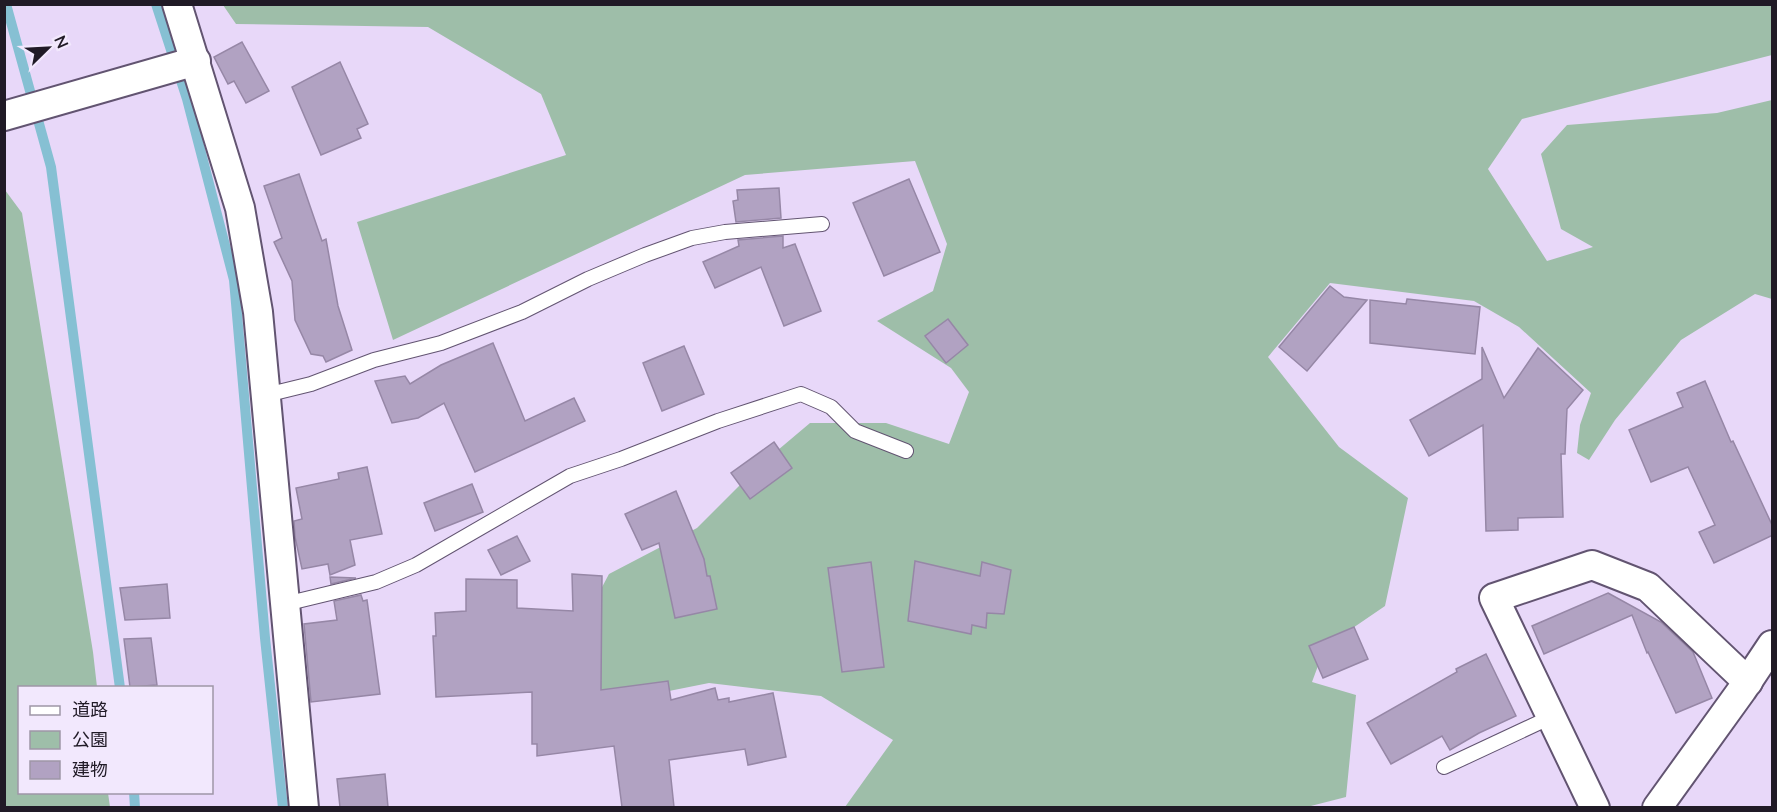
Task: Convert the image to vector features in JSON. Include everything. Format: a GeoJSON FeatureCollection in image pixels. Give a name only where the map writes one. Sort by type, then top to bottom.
{"type":"FeatureCollection","features":[{"type":"Feature","properties":{"kind":"street"},"geometry":{"type":"LineString","coordinates":[[177,4],[240,208],[258,312],[304,807]]}},
{"type":"Feature","properties":{"kind":"street"},"geometry":{"type":"LineString","coordinates":[[4,116],[196,61]]}},
{"type":"Feature","properties":{"kind":"street"},"geometry":{"type":"LineString","coordinates":[[1595,807],[1494,598],[1592,565],[1648,587],[1748,682]]}},
{"type":"Feature","properties":{"kind":"street"},"geometry":{"type":"LineString","coordinates":[[1657,807],[1773,645]]}},
{"type":"Feature","properties":{"kind":"lane"},"geometry":{"type":"LineString","coordinates":[[266,395],[311,384],[374,360],[451,339],[522,312],[588,279],[635,259],[692,238],[725,232],[822,224]]}},
{"type":"Feature","properties":{"kind":"lane"},"geometry":{"type":"LineString","coordinates":[[285,604],[376,582],[416,565],[570,476],[621,459],[718,421],[801,394],[831,407],[855,431],[906,451]]}},
{"type":"Feature","properties":{"kind":"lane"},"geometry":{"type":"LineString","coordinates":[[1444,767],[1551,717]]}},
{"type":"Feature","properties":{"kind":"green space"},"geometry":{"type":"Polygon","coordinates":[[[223,5],[1772,5],[1772,55],[1522,119],[1488,169],[1547,261],[1593,247],[1561,229],[1541,154],[1567,125],[1717,113],[1772,100],[1772,299],[1755,294],[1681,340],[1615,420],[1589,460],[1577,453],[1580,425],[1591,393],[1519,327],[1474,301],[1330,283],[1268,357],[1339,447],[1408,498],[1385,606],[1325,647],[1312,682],[1356,695],[1346,797],[1303,808],[845,807],[893,740],[821,696],[709,683],[589,707],[576,636],[609,574],[697,528],[759,466],[810,423],[886,423],[949,444],[969,392],[951,368],[877,321],[933,291],[947,244],[915,161],[745,175],[393,340],[357,222],[566,155],[541,94],[428,27],[236,24],[223,5]]]}},
{"type":"Feature","properties":{"kind":"green space"},"geometry":{"type":"Polygon","coordinates":[[[5,190],[22,213],[97,686],[18,686],[18,794],[108,794],[110,807],[5,807],[5,190]]]}},
{"type":"Feature","properties":{"kind":"building"},"geometry":{"type":"Polygon","coordinates":[[[242,42],[269,91],[246,103],[234,81],[228,84],[214,57],[242,42]]]}},
{"type":"Feature","properties":{"kind":"building"},"geometry":{"type":"Polygon","coordinates":[[[340,62],[368,124],[357,129],[361,138],[321,155],[292,87],[340,62]]]}},
{"type":"Feature","properties":{"kind":"building"},"geometry":{"type":"Polygon","coordinates":[[[299,174],[322,241],[326,239],[338,306],[352,350],[326,362],[323,356],[311,354],[295,320],[292,281],[274,242],[282,238],[264,186],[299,174]]]}},
{"type":"Feature","properties":{"kind":"building"},"geometry":{"type":"Polygon","coordinates":[[[909,179],[940,252],[884,276],[853,203],[909,179]]]}},
{"type":"Feature","properties":{"kind":"building"},"geometry":{"type":"Polygon","coordinates":[[[779,188],[781,218],[736,222],[733,201],[738,200],[737,190],[779,188]]]}},
{"type":"Feature","properties":{"kind":"building"},"geometry":{"type":"Polygon","coordinates":[[[783,236],[783,248],[795,244],[821,311],[784,326],[761,267],[715,288],[703,262],[739,246],[738,240],[783,236]]]}},
{"type":"Feature","properties":{"kind":"building"},"geometry":{"type":"Polygon","coordinates":[[[1330,286],[1344,297],[1367,300],[1307,371],[1279,347],[1330,286]]]}},
{"type":"Feature","properties":{"kind":"building"},"geometry":{"type":"Polygon","coordinates":[[[1407,299],[1480,307],[1475,354],[1370,343],[1370,300],[1406,304],[1407,299]]]}},
{"type":"Feature","properties":{"kind":"building"},"geometry":{"type":"Polygon","coordinates":[[[948,319],[968,345],[946,363],[925,336],[948,319]]]}},
{"type":"Feature","properties":{"kind":"building"},"geometry":{"type":"Polygon","coordinates":[[[493,343],[525,421],[574,398],[585,421],[475,472],[444,403],[418,418],[392,423],[375,381],[405,376],[410,384],[441,365],[493,343]]]}},
{"type":"Feature","properties":{"kind":"building"},"geometry":{"type":"Polygon","coordinates":[[[684,346],[704,394],[662,411],[643,363],[684,346]]]}},
{"type":"Feature","properties":{"kind":"building"},"geometry":{"type":"Polygon","coordinates":[[[1482,347],[1504,398],[1538,348],[1583,390],[1567,409],[1565,454],[1561,454],[1563,517],[1518,518],[1518,530],[1486,531],[1483,425],[1429,456],[1410,420],[1482,379],[1482,347]]]}},
{"type":"Feature","properties":{"kind":"building"},"geometry":{"type":"Polygon","coordinates":[[[1705,381],[1731,442],[1733,441],[1773,527],[1773,535],[1714,563],[1699,532],[1715,525],[1688,467],[1651,482],[1629,430],[1683,407],[1677,393],[1705,381]]]}},
{"type":"Feature","properties":{"kind":"building"},"geometry":{"type":"Polygon","coordinates":[[[774,442],[792,468],[750,499],[731,473],[774,442]]]}},
{"type":"Feature","properties":{"kind":"building"},"geometry":{"type":"Polygon","coordinates":[[[367,467],[382,534],[350,540],[355,565],[330,575],[328,564],[302,569],[295,537],[294,521],[302,519],[296,488],[339,479],[338,473],[367,467]]]}},
{"type":"Feature","properties":{"kind":"building"},"geometry":{"type":"Polygon","coordinates":[[[472,484],[483,512],[435,531],[424,503],[472,484]]]}},
{"type":"Feature","properties":{"kind":"building"},"geometry":{"type":"Polygon","coordinates":[[[676,491],[704,559],[707,576],[710,576],[717,609],[675,618],[659,543],[642,550],[625,514],[676,491]]]}},
{"type":"Feature","properties":{"kind":"building"},"geometry":{"type":"Polygon","coordinates":[[[517,536],[530,561],[501,575],[488,550],[517,536]]]}},
{"type":"Feature","properties":{"kind":"building"},"geometry":{"type":"Polygon","coordinates":[[[915,561],[980,576],[982,562],[1011,570],[1004,614],[987,613],[986,628],[972,625],[971,634],[908,621],[915,561]]]}},
{"type":"Feature","properties":{"kind":"building"},"geometry":{"type":"Polygon","coordinates":[[[871,562],[884,667],[842,672],[828,568],[871,562]]]}},
{"type":"Feature","properties":{"kind":"building"},"geometry":{"type":"Polygon","coordinates":[[[572,574],[602,576],[601,690],[668,681],[671,700],[715,688],[718,700],[729,698],[729,702],[773,693],[786,757],[748,765],[745,749],[669,760],[674,807],[622,807],[614,746],[537,756],[537,744],[532,744],[532,692],[436,697],[433,636],[436,636],[435,613],[466,611],[466,579],[517,580],[517,608],[573,611],[572,574]]]}},
{"type":"Feature","properties":{"kind":"building"},"geometry":{"type":"Polygon","coordinates":[[[330,577],[356,578],[331,584],[330,577]]]}},
{"type":"Feature","properties":{"kind":"building"},"geometry":{"type":"Polygon","coordinates":[[[167,584],[170,618],[125,620],[120,588],[167,584]]]}},
{"type":"Feature","properties":{"kind":"building"},"geometry":{"type":"Polygon","coordinates":[[[1608,593],[1661,622],[1693,652],[1712,698],[1676,713],[1647,653],[1632,615],[1544,654],[1532,626],[1608,593]]]}},
{"type":"Feature","properties":{"kind":"building"},"geometry":{"type":"Polygon","coordinates":[[[361,595],[363,601],[367,600],[380,694],[311,702],[304,624],[337,620],[334,601],[361,595]]]}},
{"type":"Feature","properties":{"kind":"building"},"geometry":{"type":"Polygon","coordinates":[[[1354,627],[1368,659],[1323,678],[1309,646],[1354,627]]]}},
{"type":"Feature","properties":{"kind":"building"},"geometry":{"type":"Polygon","coordinates":[[[151,638],[157,685],[130,686],[124,639],[151,638]]]}},
{"type":"Feature","properties":{"kind":"building"},"geometry":{"type":"Polygon","coordinates":[[[1486,654],[1516,716],[1479,733],[1450,750],[1442,736],[1391,764],[1367,723],[1457,672],[1456,669],[1486,654]]]}},
{"type":"Feature","properties":{"kind":"building"},"geometry":{"type":"Polygon","coordinates":[[[385,774],[388,807],[340,807],[337,779],[385,774]]]}},
{"type":"Feature","properties":{"kind":"waterway"},"geometry":{"type":"LineString","coordinates":[[6,4],[51,167],[120,686]]}},
{"type":"Feature","properties":{"kind":"waterway"},"geometry":{"type":"LineString","coordinates":[[156,4],[187,99],[234,280],[265,638],[283,808]]}},
{"type":"Feature","properties":{"kind":"waterway"},"geometry":{"type":"LineString","coordinates":[[134,794],[135,808]]}}]}
